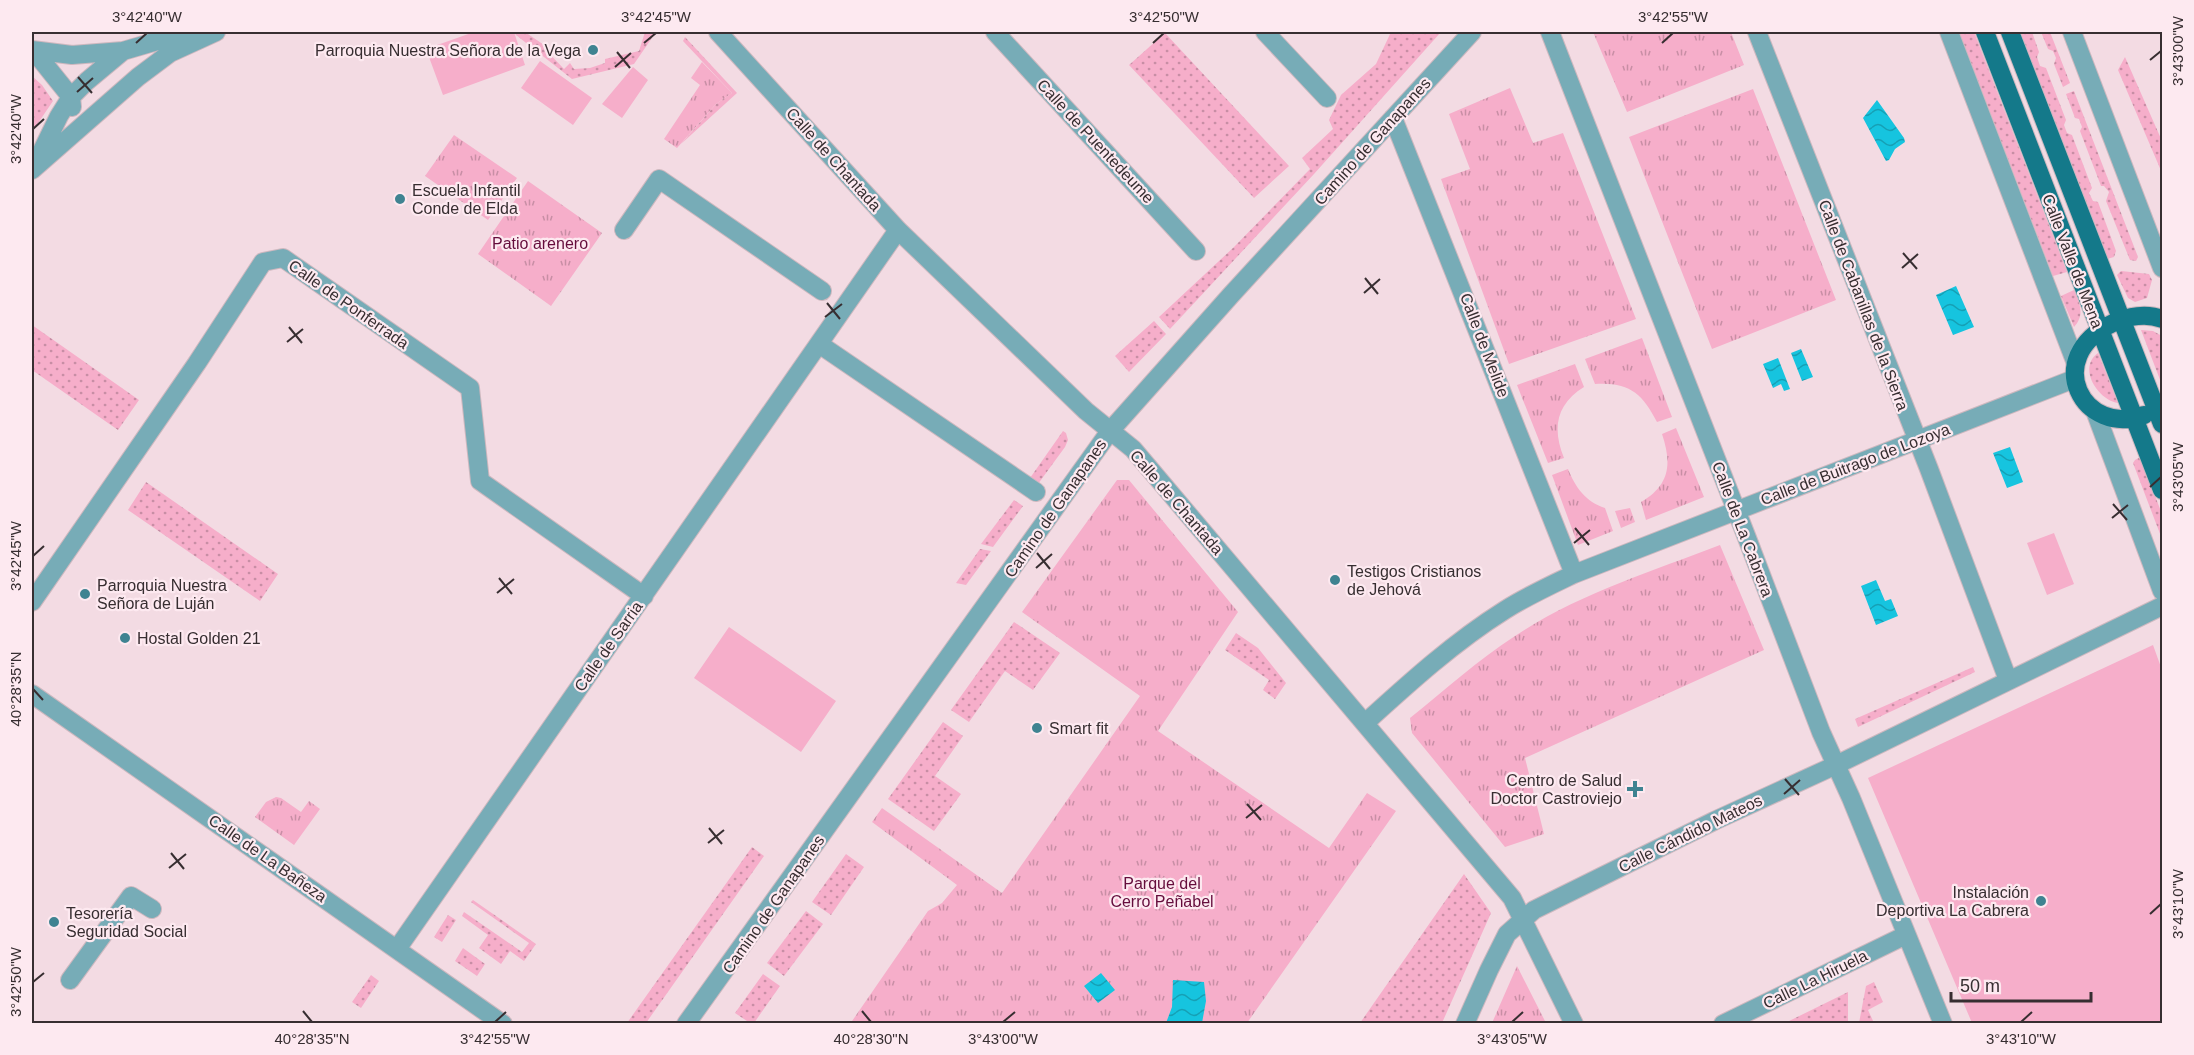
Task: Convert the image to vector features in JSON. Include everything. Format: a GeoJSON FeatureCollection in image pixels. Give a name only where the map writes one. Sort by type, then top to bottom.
{"type":"FeatureCollection","features":[{"type":"Feature","properties":{"kind":"main road","name":"Calle Valle de Mena"},"geometry":{"type":"LineString","coordinates":[[1985,32],[2163,490]]}},
{"type":"Feature","properties":{"kind":"main road","name":"Calle Valle de Mena"},"geometry":{"type":"LineString","coordinates":[[2010,32],[2161,414]]}},
{"type":"Feature","properties":{"kind":"main road"},"geometry":{"type":"LineString","coordinates":[[2161,414],[2117,420],[2095,411],[2087,402],[2074,370],[2085,342],[2099,330],[2122,319],[2143,316],[2163,319]]}},
{"type":"Feature","properties":{"kind":"street"},"geometry":{"type":"LineString","coordinates":[[33,51],[72,55],[123,51],[188,32]]}},
{"type":"Feature","properties":{"kind":"street"},"geometry":{"type":"LineString","coordinates":[[32,170],[122,90],[170,53],[216,32]]}},
{"type":"Feature","properties":{"kind":"street","name":"Calle de Chantada"},"geometry":{"type":"LineString","coordinates":[[718,32],[898,230],[1086,411],[1133,449],[1512,898],[1574,1023]]}},
{"type":"Feature","properties":{"kind":"street","name":"Calle de Puentedeume"},"geometry":{"type":"LineString","coordinates":[[995,32],[1197,251]]}},
{"type":"Feature","properties":{"kind":"street"},"geometry":{"type":"LineString","coordinates":[[1265,32],[1327,98]]}},
{"type":"Feature","properties":{"kind":"street","name":"Camino de Ganapanes"},"geometry":{"type":"LineString","coordinates":[[686,1023],[1110,431],[1184,346],[1472,32]]}},
{"type":"Feature","properties":{"kind":"street","name":"Calle de La Cabrera"},"geometry":{"type":"LineString","coordinates":[[1550,32],[1821,732],[1943,1023]]}},
{"type":"Feature","properties":{"kind":"street","name":"Calle de Cabanillas de la Sierra"},"geometry":{"type":"LineString","coordinates":[[1757,32],[1917,439],[2008,680]]}},
{"type":"Feature","properties":{"kind":"street","name":"Calle Valle de Mena"},"geometry":{"type":"LineString","coordinates":[[1949,32],[2074,370]]}},
{"type":"Feature","properties":{"kind":"street"},"geometry":{"type":"LineString","coordinates":[[2072,32],[2163,268]]}},
{"type":"Feature","properties":{"kind":"street"},"geometry":{"type":"LineString","coordinates":[[33,51],[71,97],[76,133]]}},
{"type":"Feature","properties":{"kind":"street"},"geometry":{"type":"LineString","coordinates":[[32,170],[50,131],[71,97],[123,51]]}},
{"type":"Feature","properties":{"kind":"street","name":"Calle de Melide"},"geometry":{"type":"LineString","coordinates":[[1393,118],[1574,574]]}},
{"type":"Feature","properties":{"kind":"street"},"geometry":{"type":"LineString","coordinates":[[624,230],[659,179],[822,291]]}},
{"type":"Feature","properties":{"kind":"street","name":"Calle de Sarria"},"geometry":{"type":"LineString","coordinates":[[398,949],[898,230]]}},
{"type":"Feature","properties":{"kind":"street","name":"Calle de Ponferrada"},"geometry":{"type":"LineString","coordinates":[[32,602],[197,363],[263,262],[283,258],[470,388],[480,481],[644,596]]}},
{"type":"Feature","properties":{"kind":"street"},"geometry":{"type":"LineString","coordinates":[[819,344],[1036,492]]}},
{"type":"Feature","properties":{"kind":"street","name":"Calle de Buitrago de Lozoya"},"geometry":{"type":"LineString","coordinates":[[1365,723],[1416,677],[1479,627],[1522,600],[1574,574],[1917,439],[2074,370]]}},
{"type":"Feature","properties":{"kind":"street"},"geometry":{"type":"LineString","coordinates":[[2095,411],[2163,591]]}},
{"type":"Feature","properties":{"kind":"street","name":"Calle Cándido Mateos"},"geometry":{"type":"LineString","coordinates":[[1465,1023],[1507,934],[1534,910],[1714,820],[1836,765],[2163,606]]}},
{"type":"Feature","properties":{"kind":"street","name":"Calle de La Bañeza"},"geometry":{"type":"LineString","coordinates":[[32,694],[503,1023]]}},
{"type":"Feature","properties":{"kind":"street"},"geometry":{"type":"LineString","coordinates":[[70,980],[131,896],[152,909]]}},
{"type":"Feature","properties":{"kind":"street","name":"Calle La Hiruela"},"geometry":{"type":"LineString","coordinates":[[1723,1023],[1906,935]]}},
{"type":"Feature","properties":{"kind":"green space"},"geometry":{"type":"Polygon","coordinates":[[[474,32],[514,32],[525,65],[443,95],[426,49],[474,32]]]}},
{"type":"Feature","properties":{"kind":"green space"},"geometry":{"type":"Polygon","coordinates":[[[514,32],[525,32],[547,47],[545,49],[564,69],[570,63],[574,69],[590,68],[605,63],[605,59],[639,51],[645,32],[656,32],[634,64],[572,79],[514,32]]]}},
{"type":"Feature","properties":{"kind":"green space"},"geometry":{"type":"Polygon","coordinates":[[[1391,32],[1441,32],[1314,174],[1170,329],[1159,317],[1234,247],[1310,169],[1302,158],[1333,129],[1329,120],[1341,95],[1376,64],[1391,32]]]}},
{"type":"Feature","properties":{"kind":"green space"},"geometry":{"type":"Polygon","coordinates":[[[1593,32],[1731,32],[1744,65],[1627,112],[1593,32]]]}},
{"type":"Feature","properties":{"kind":"green space"},"geometry":{"type":"Polygon","coordinates":[[[1959,32],[1974,32],[2067,272],[2053,276],[1959,32]]]}},
{"type":"Feature","properties":{"kind":"green space"},"geometry":{"type":"Polygon","coordinates":[[[2019,32],[2032,32],[2039,52],[2037,57],[2040,66],[2046,68],[2066,120],[2064,125],[2067,133],[2072,135],[2092,188],[2089,193],[2093,201],[2098,202],[2116,251],[2114,257],[2107,259],[2019,32]]]}},
{"type":"Feature","properties":{"kind":"green space"},"geometry":{"type":"Polygon","coordinates":[[[2041,32],[2050,32],[2070,83],[2063,87],[2054,64],[2056,58],[2053,51],[2048,49],[2041,32]]]}},
{"type":"Feature","properties":{"kind":"green space"},"geometry":{"type":"Polygon","coordinates":[[[1165,33],[1289,166],[1254,198],[1129,65],[1165,33]]]}},
{"type":"Feature","properties":{"kind":"green space"},"geometry":{"type":"Polygon","coordinates":[[[685,37],[737,93],[681,144],[716,104],[732,93],[683,41],[685,37]]]}},
{"type":"Feature","properties":{"kind":"green space"},"geometry":{"type":"Polygon","coordinates":[[[2125,57],[2162,141],[2162,173],[2118,70],[2125,57]]]}},
{"type":"Feature","properties":{"kind":"green space"},"geometry":{"type":"Polygon","coordinates":[[[540,61],[592,98],[573,125],[521,88],[540,61]]]}},
{"type":"Feature","properties":{"kind":"green space"},"geometry":{"type":"Polygon","coordinates":[[[702,62],[732,93],[716,104],[677,148],[664,139],[700,85],[691,78],[702,62]]]}},
{"type":"Feature","properties":{"kind":"green space"},"geometry":{"type":"Polygon","coordinates":[[[633,67],[648,80],[622,118],[602,104],[633,67]]]}},
{"type":"Feature","properties":{"kind":"green space"},"geometry":{"type":"Polygon","coordinates":[[[32,76],[42,85],[53,101],[32,132],[32,76]]]}},
{"type":"Feature","properties":{"kind":"green space"},"geometry":{"type":"Polygon","coordinates":[[[1510,88],[1533,143],[1563,133],[1636,319],[1509,364],[1441,179],[1470,169],[1449,114],[1510,88]]]}},
{"type":"Feature","properties":{"kind":"green space"},"geometry":{"type":"Polygon","coordinates":[[[1753,89],[1836,300],[1712,349],[1629,137],[1753,89]]]}},
{"type":"Feature","properties":{"kind":"green space"},"geometry":{"type":"Polygon","coordinates":[[[2074,91],[2138,257],[2136,261],[2130,260],[2106,201],[2109,192],[2101,186],[2080,131],[2082,127],[2079,119],[2075,118],[2066,94],[2074,91]]]}},
{"type":"Feature","properties":{"kind":"green space","name":"Patio arenero"},"geometry":{"type":"Polygon","coordinates":[[[454,135],[517,178],[488,220],[425,176],[454,135]]]}},
{"type":"Feature","properties":{"kind":"green space","name":"Patio arenero"},"geometry":{"type":"Polygon","coordinates":[[[528,181],[602,233],[551,306],[478,254],[528,181]]]}},
{"type":"Feature","properties":{"kind":"green space"},"geometry":{"type":"Polygon","coordinates":[[[2121,271],[2149,274],[2152,280],[2147,298],[2135,302],[2128,298],[2117,275],[2121,271]]]}},
{"type":"Feature","properties":{"kind":"green space"},"geometry":{"type":"Polygon","coordinates":[[[2074,290],[2080,305],[2080,314],[2074,327],[2061,296],[2074,290]]]}},
{"type":"Feature","properties":{"kind":"green space"},"geometry":{"type":"Polygon","coordinates":[[[1154,321],[1166,334],[1129,372],[1115,356],[1154,321]]]}},
{"type":"Feature","properties":{"kind":"green space"},"geometry":{"type":"Polygon","coordinates":[[[32,325],[139,400],[118,430],[32,370],[32,325]]]}},
{"type":"Feature","properties":{"kind":"green space"},"geometry":{"type":"Polygon","coordinates":[[[2141,330],[2153,331],[2162,336],[2162,385],[2141,330]]]}},
{"type":"Feature","properties":{"kind":"green space"},"geometry":{"type":"Polygon","coordinates":[[[1642,338],[1672,417],[1657,422],[1646,404],[1633,391],[1617,385],[1595,384],[1585,359],[1642,338]]]}},
{"type":"Feature","properties":{"kind":"green space"},"geometry":{"type":"Polygon","coordinates":[[[2098,353],[2118,403],[2111,401],[2097,390],[2090,375],[2089,367],[2092,359],[2098,353]]]}},
{"type":"Feature","properties":{"kind":"green space"},"geometry":{"type":"Polygon","coordinates":[[[1575,364],[1584,387],[1567,401],[1559,418],[1558,437],[1564,458],[1548,463],[1517,385],[1575,364]]]}},
{"type":"Feature","properties":{"kind":"green space"},"geometry":{"type":"Polygon","coordinates":[[[1676,428],[1704,497],[1646,520],[1641,502],[1658,488],[1666,473],[1667,455],[1662,434],[1676,428]]]}},
{"type":"Feature","properties":{"kind":"green space"},"geometry":{"type":"Polygon","coordinates":[[[1063,431],[1068,440],[1065,447],[1038,484],[1030,478],[1063,431]]]}},
{"type":"Feature","properties":{"kind":"green space"},"geometry":{"type":"Polygon","coordinates":[[[2140,457],[2162,514],[2162,539],[2133,463],[2140,457]]]}},
{"type":"Feature","properties":{"kind":"green space"},"geometry":{"type":"Polygon","coordinates":[[[1568,469],[1582,493],[1592,502],[1605,508],[1613,531],[1578,545],[1552,475],[1568,469]]]}},
{"type":"Feature","properties":{"kind":"green space","name":"Parque del Cerro Peñabel"},"geometry":{"type":"Polygon","coordinates":[[[1117,480],[1129,480],[1238,612],[1158,731],[1329,848],[1367,793],[1396,811],[1247,1023],[850,1024],[928,911],[942,903],[957,885],[872,822],[882,808],[1002,893],[1140,696],[1022,612],[1117,480]]]}},
{"type":"Feature","properties":{"kind":"green space"},"geometry":{"type":"Polygon","coordinates":[[[146,482],[278,574],[260,601],[128,510],[146,482]]]}},
{"type":"Feature","properties":{"kind":"green space"},"geometry":{"type":"Polygon","coordinates":[[[1014,500],[1023,506],[993,547],[981,544],[1014,500]]]}},
{"type":"Feature","properties":{"kind":"green space"},"geometry":{"type":"Polygon","coordinates":[[[1630,508],[1635,522],[1621,528],[1615,511],[1630,508]]]}},
{"type":"Feature","properties":{"kind":"green space"},"geometry":{"type":"Polygon","coordinates":[[[2054,533],[2074,584],[2047,595],[2027,543],[2054,533]]]}},
{"type":"Feature","properties":{"kind":"green space"},"geometry":{"type":"Polygon","coordinates":[[[1720,545],[1764,650],[1525,758],[1544,834],[1505,847],[1412,733],[1410,718],[1488,655],[1539,621],[1615,585],[1720,545]]]}},
{"type":"Feature","properties":{"kind":"green space"},"geometry":{"type":"Polygon","coordinates":[[[980,549],[991,551],[966,585],[956,583],[980,549]]]}},
{"type":"Feature","properties":{"kind":"green space"},"geometry":{"type":"Polygon","coordinates":[[[1014,622],[1060,653],[1033,690],[1005,671],[969,722],[951,710],[1014,622]]]}},
{"type":"Feature","properties":{"kind":"green space"},"geometry":{"type":"Polygon","coordinates":[[[729,627],[836,701],[801,752],[694,678],[729,627]]]}},
{"type":"Feature","properties":{"kind":"green space"},"geometry":{"type":"Polygon","coordinates":[[[1236,633],[1258,648],[1286,683],[1275,699],[1263,690],[1269,680],[1225,650],[1236,633]]]}},
{"type":"Feature","properties":{"kind":"green space","name":"Instalación Deportiva La Cabrera"},"geometry":{"type":"Polygon","coordinates":[[[2153,645],[2162,670],[2162,1023],[1972,1023],[1868,778],[2153,645]]]}},
{"type":"Feature","properties":{"kind":"green space"},"geometry":{"type":"Polygon","coordinates":[[[1973,667],[1975,672],[1858,727],[1855,719],[1973,667]]]}},
{"type":"Feature","properties":{"kind":"green space"},"geometry":{"type":"Polygon","coordinates":[[[943,722],[963,736],[935,776],[961,794],[934,831],[888,799],[943,722]]]}},
{"type":"Feature","properties":{"kind":"green space"},"geometry":{"type":"Polygon","coordinates":[[[276,797],[301,812],[309,801],[320,809],[294,845],[255,817],[266,802],[276,797]]]}},
{"type":"Feature","properties":{"kind":"green space"},"geometry":{"type":"Polygon","coordinates":[[[752,847],[764,856],[646,1023],[627,1023],[752,847]]]}},
{"type":"Feature","properties":{"kind":"green space"},"geometry":{"type":"Polygon","coordinates":[[[846,854],[864,867],[831,915],[812,902],[846,854]]]}},
{"type":"Feature","properties":{"kind":"green space"},"geometry":{"type":"Polygon","coordinates":[[[1464,874],[1491,913],[1442,1023],[1360,1023],[1464,874]]]}},
{"type":"Feature","properties":{"kind":"green space"},"geometry":{"type":"Polygon","coordinates":[[[473,900],[536,944],[524,961],[510,951],[501,964],[479,948],[488,935],[462,916],[464,912],[522,952],[529,943],[471,902],[473,900]]]}},
{"type":"Feature","properties":{"kind":"green space"},"geometry":{"type":"Polygon","coordinates":[[[806,911],[823,924],[784,976],[767,963],[806,911]]]}},
{"type":"Feature","properties":{"kind":"green space"},"geometry":{"type":"Polygon","coordinates":[[[448,915],[456,920],[442,942],[434,937],[448,915]]]}},
{"type":"Feature","properties":{"kind":"green space"},"geometry":{"type":"Polygon","coordinates":[[[463,948],[485,964],[477,976],[455,961],[463,948]]]}},
{"type":"Feature","properties":{"kind":"green space"},"geometry":{"type":"Polygon","coordinates":[[[1517,966],[1546,1023],[1492,1023],[1517,966]]]}},
{"type":"Feature","properties":{"kind":"green space"},"geometry":{"type":"Polygon","coordinates":[[[763,974],[780,986],[754,1023],[750,1023],[735,1013],[763,974]]]}},
{"type":"Feature","properties":{"kind":"green space"},"geometry":{"type":"Polygon","coordinates":[[[371,975],[379,981],[361,1008],[352,1002],[371,975]]]}},
{"type":"Feature","properties":{"kind":"green space"},"geometry":{"type":"Polygon","coordinates":[[[1874,982],[1883,1002],[1868,1010],[1874,1023],[1859,1023],[1866,986],[1874,982]]]}},
{"type":"Feature","properties":{"kind":"green space"},"geometry":{"type":"Polygon","coordinates":[[[1848,992],[1848,1023],[1785,1023],[1848,992]]]}},
{"type":"Feature","properties":{"kind":"water"},"geometry":{"type":"Polygon","coordinates":[[[1877,100],[1905,142],[1895,149],[1886,161],[1863,118],[1877,100]]]}},
{"type":"Feature","properties":{"kind":"water"},"geometry":{"type":"Polygon","coordinates":[[[1956,286],[1974,327],[1953,335],[1936,295],[1956,286]]]}},
{"type":"Feature","properties":{"kind":"water"},"geometry":{"type":"Polygon","coordinates":[[[1801,349],[1813,377],[1802,381],[1791,353],[1801,349]]]}},
{"type":"Feature","properties":{"kind":"water"},"geometry":{"type":"Polygon","coordinates":[[[1778,358],[1790,389],[1784,391],[1781,384],[1773,388],[1763,364],[1778,358]]]}},
{"type":"Feature","properties":{"kind":"water"},"geometry":{"type":"Polygon","coordinates":[[[2010,447],[2023,482],[2007,488],[1993,453],[2010,447]]]}},
{"type":"Feature","properties":{"kind":"water"},"geometry":{"type":"Polygon","coordinates":[[[1876,580],[1885,601],[1891,599],[1898,616],[1876,625],[1861,586],[1876,580]]]}},
{"type":"Feature","properties":{"kind":"water"},"geometry":{"type":"Polygon","coordinates":[[[1101,973],[1115,990],[1098,1003],[1084,986],[1101,973]]]}},
{"type":"Feature","properties":{"kind":"water"},"geometry":{"type":"Polygon","coordinates":[[[1173,980],[1204,982],[1206,1001],[1202,1023],[1166,1023],[1172,1007],[1173,980]]]}},
{"type":"Feature","properties":{"kind":"place","name":"Parroquia Nuestra Señora de la Vega"},"geometry":{"type":"Point","coordinates":[593,50]}},
{"type":"Feature","properties":{"kind":"place","name":"Escuela Infantil Conde de Elda"},"geometry":{"type":"Point","coordinates":[400,199]}},
{"type":"Feature","properties":{"kind":"place","name":"Testigos Cristianos de Jehová"},"geometry":{"type":"Point","coordinates":[1335,580]}},
{"type":"Feature","properties":{"kind":"place","name":"Parroquia Nuestra Señora de Luján"},"geometry":{"type":"Point","coordinates":[85,594]}},
{"type":"Feature","properties":{"kind":"place","name":"Hostal Golden 21"},"geometry":{"type":"Point","coordinates":[125,638]}},
{"type":"Feature","properties":{"kind":"place","name":"Smart fit"},"geometry":{"type":"Point","coordinates":[1037,728]}},
{"type":"Feature","properties":{"kind":"place","name":"Centro de Salud Doctor Castroviejo"},"geometry":{"type":"Point","coordinates":[1635,789]}},
{"type":"Feature","properties":{"kind":"place","name":"Instalación Deportiva La Cabrera"},"geometry":{"type":"Point","coordinates":[2041,901]}},
{"type":"Feature","properties":{"kind":"place","name":"Tesorería Seguridad Social"},"geometry":{"type":"Point","coordinates":[54,922]}}]}
